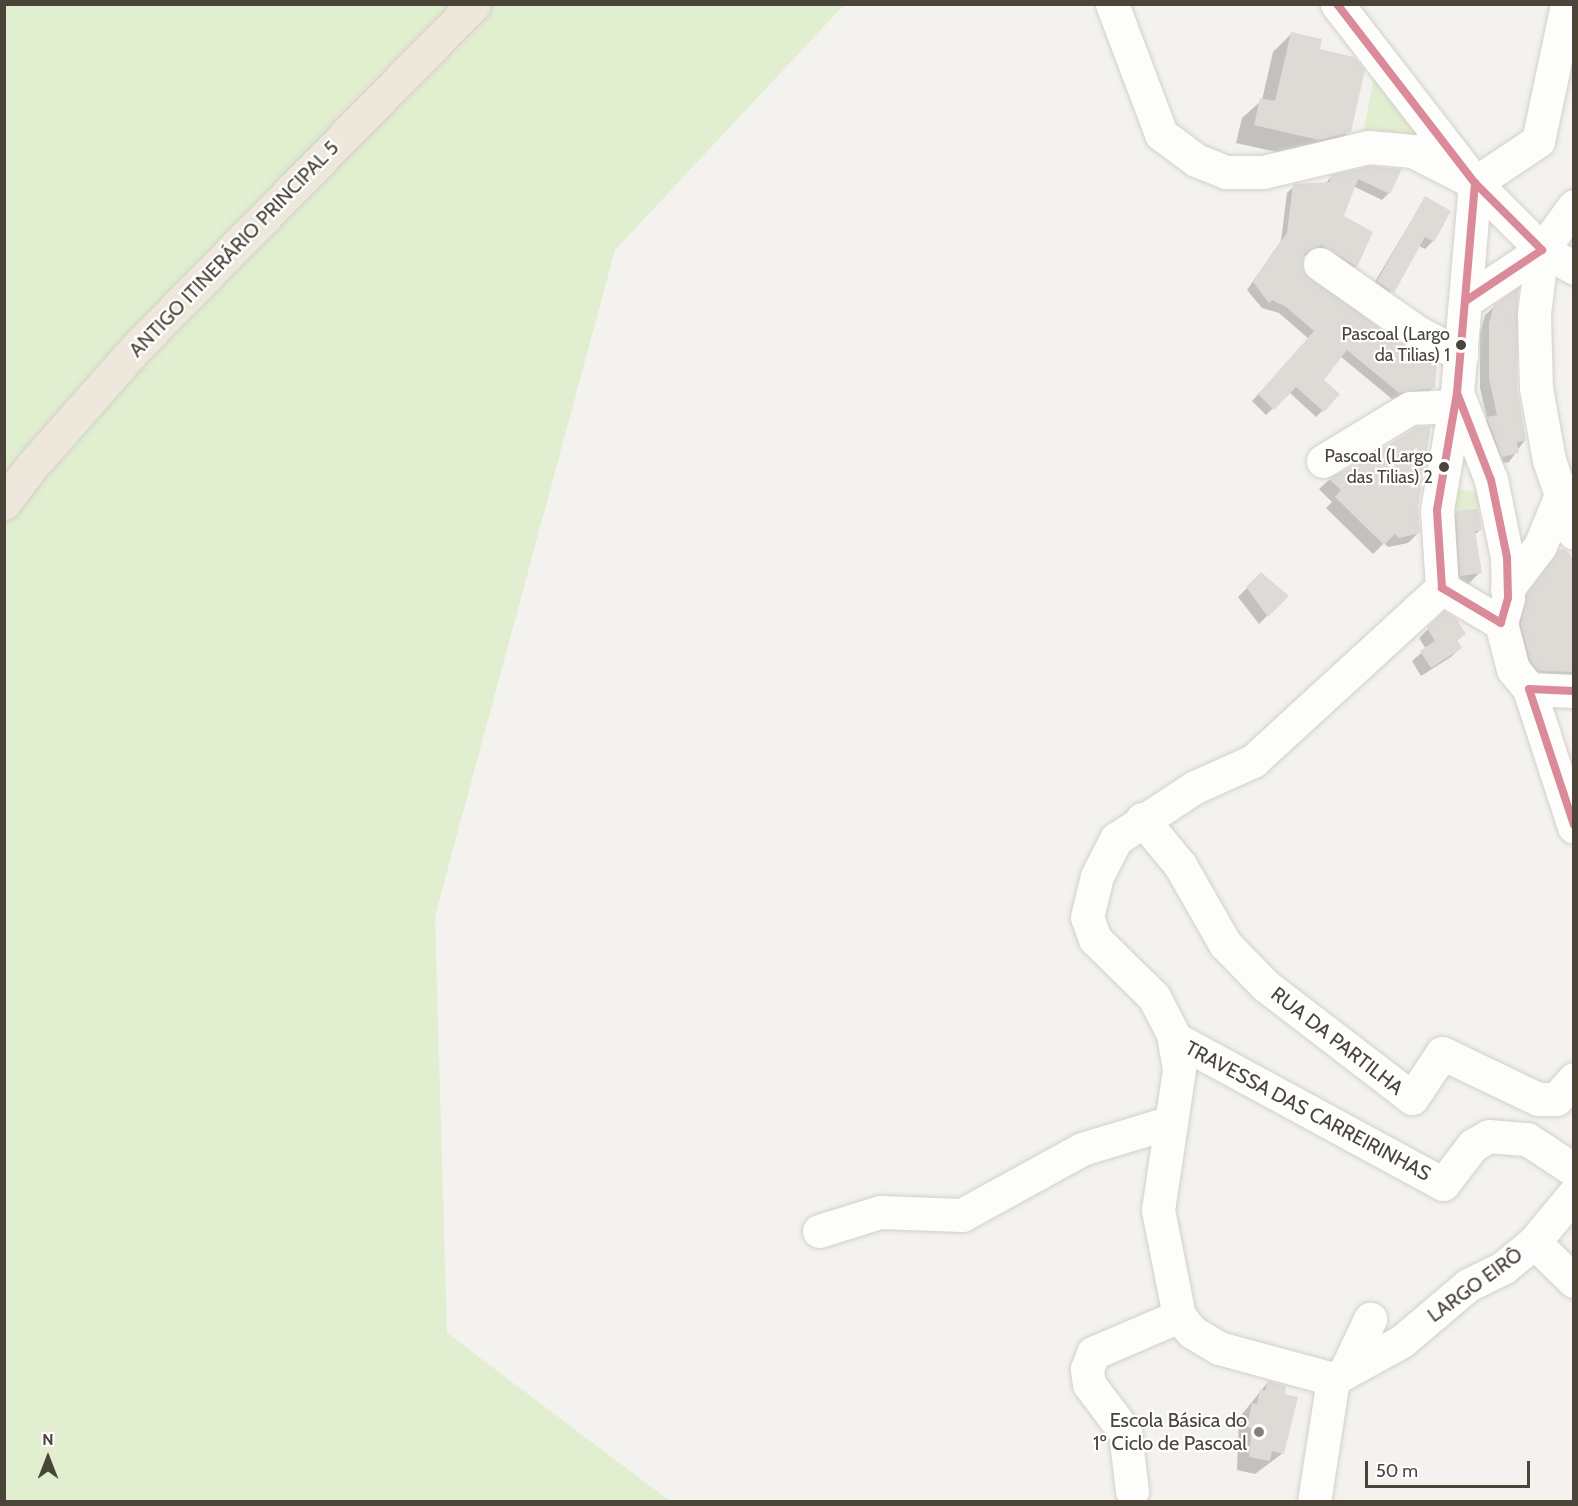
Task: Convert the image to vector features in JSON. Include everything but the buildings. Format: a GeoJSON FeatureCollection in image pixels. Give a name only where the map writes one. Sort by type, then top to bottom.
{"type":"FeatureCollection","features":[{"type":"Feature","properties":{"kind":"highway","name":"ANTIGO ITINERÁRIO PRINCIPAL 5"},"geometry":{"type":"LineString","coordinates":[[4,502],[136,348],[474,4]]}},
{"type":"Feature","properties":{"kind":"street"},"geometry":{"type":"LineString","coordinates":[[1112,4],[1161,134],[1196,160],[1226,172],[1263,172],[1369,147],[1413,151],[1475,183]]}},
{"type":"Feature","properties":{"kind":"street"},"geometry":{"type":"LineString","coordinates":[[1337,4],[1475,183],[1542,250],[1574,268]]}},
{"type":"Feature","properties":{"kind":"street"},"geometry":{"type":"LineString","coordinates":[[1475,183],[1538,141],[1568,4]]}},
{"type":"Feature","properties":{"kind":"street"},"geometry":{"type":"LineString","coordinates":[[1442,588],[1437,510],[1456,399],[1467,300],[1475,183]]}},
{"type":"Feature","properties":{"kind":"street"},"geometry":{"type":"LineString","coordinates":[[1574,206],[1542,250],[1534,313],[1536,388],[1549,460],[1574,533]]}},
{"type":"Feature","properties":{"kind":"street"},"geometry":{"type":"LineString","coordinates":[[1467,300],[1542,250],[1574,234]]}},
{"type":"Feature","properties":{"kind":"street"},"geometry":{"type":"LineString","coordinates":[[1320,264],[1417,332],[1461,355]]}},
{"type":"Feature","properties":{"kind":"street"},"geometry":{"type":"LineString","coordinates":[[1323,461],[1410,408],[1456,399]]}},
{"type":"Feature","properties":{"kind":"street"},"geometry":{"type":"LineString","coordinates":[[1456,399],[1491,480],[1507,557],[1507,589],[1501,623],[1513,669],[1529,689],[1572,811]]}},
{"type":"Feature","properties":{"kind":"street"},"geometry":{"type":"LineString","coordinates":[[1441,485],[1462,470],[1491,480]]}},
{"type":"Feature","properties":{"kind":"street"},"geometry":{"type":"LineString","coordinates":[[1507,589],[1540,546],[1561,495]]}},
{"type":"Feature","properties":{"kind":"street"},"geometry":{"type":"LineString","coordinates":[[1442,588],[1501,623]]}},
{"type":"Feature","properties":{"kind":"street"},"geometry":{"type":"LineString","coordinates":[[1339,1376],[1219,1348],[1192,1332],[1179,1316],[1158,1210],[1179,1069],[1174,1038],[1154,997],[1095,939],[1087,917],[1096,876],[1116,839],[1142,819],[1194,787],[1253,761],[1442,588]]}},
{"type":"Feature","properties":{"kind":"street"},"geometry":{"type":"LineString","coordinates":[[1529,689],[1574,691]]}},
{"type":"Feature","properties":{"kind":"street","name":"RUA DA PARTILHA"},"geometry":{"type":"LineString","coordinates":[[1142,819],[1180,865],[1225,944],[1266,986],[1412,1098],[1442,1053],[1538,1099],[1556,1099],[1574,1079]]}},
{"type":"Feature","properties":{"kind":"street","name":"TRAVESSA DAS CARREIRINHAS"},"geometry":{"type":"LineString","coordinates":[[1174,1038],[1443,1184],[1473,1145],[1489,1136],[1527,1139],[1574,1170]]}},
{"type":"Feature","properties":{"kind":"street"},"geometry":{"type":"LineString","coordinates":[[819,1231],[880,1212],[962,1215],[1082,1149],[1171,1122]]}},
{"type":"Feature","properties":{"kind":"street","name":"LARGO EIRÔ"},"geometry":{"type":"LineString","coordinates":[[1339,1376],[1402,1341],[1468,1286],[1503,1268],[1534,1242],[1574,1194]]}},
{"type":"Feature","properties":{"kind":"street"},"geometry":{"type":"LineString","coordinates":[[1534,1242],[1574,1281]]}},
{"type":"Feature","properties":{"kind":"street"},"geometry":{"type":"LineString","coordinates":[[1132,1491],[1125,1432],[1089,1384],[1087,1369],[1093,1353],[1179,1316]]}},
{"type":"Feature","properties":{"kind":"street"},"geometry":{"type":"LineString","coordinates":[[1314,1502],[1339,1376],[1370,1319]]}},
{"type":"Feature","properties":{"kind":"green space"},"geometry":{"type":"Polygon","coordinates":[[[5,5],[844,5],[615,250],[435,916],[447,1333],[670,1501],[5,1502],[5,5]]]}},
{"type":"Feature","properties":{"kind":"green space"},"geometry":{"type":"Polygon","coordinates":[[[1374,78],[1427,137],[1362,138],[1374,78]]]}},
{"type":"Feature","properties":{"kind":"green space"},"geometry":{"type":"Polygon","coordinates":[[[1456,489],[1480,493],[1486,506],[1443,513],[1456,489]]]}},
{"type":"Feature","properties":{"kind":"transit line"},"geometry":{"type":"LineString","coordinates":[[1337,4],[1475,183]]}},
{"type":"Feature","properties":{"kind":"transit line"},"geometry":{"type":"LineString","coordinates":[[1457,393],[1475,183],[1542,250],[1467,300]]}},
{"type":"Feature","properties":{"kind":"transit line"},"geometry":{"type":"LineString","coordinates":[[1457,393],[1491,480],[1507,557],[1508,598],[1501,623],[1442,588],[1437,510],[1457,393]]}},
{"type":"Feature","properties":{"kind":"transit line"},"geometry":{"type":"LineString","coordinates":[[1574,691],[1529,689],[1574,825]]}},
{"type":"Feature","properties":{"kind":"place","name":"Pascoal (Largo da Tilias) 1"},"geometry":{"type":"Point","coordinates":[1461,345]}},
{"type":"Feature","properties":{"kind":"place","name":"Pascoal (Largo das Tilias) 2"},"geometry":{"type":"Point","coordinates":[1444,467]}},
{"type":"Feature","properties":{"kind":"place","name":"Escola Básica do 1º Ciclo de Pascoal"},"geometry":{"type":"Point","coordinates":[1259,1432]}}]}
